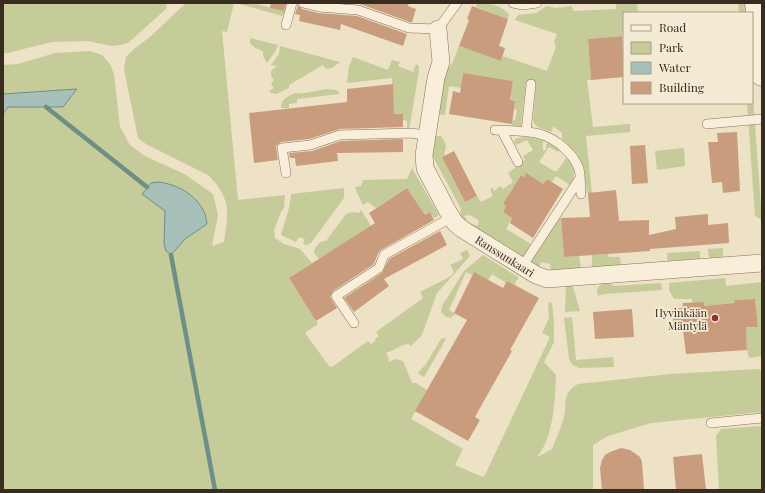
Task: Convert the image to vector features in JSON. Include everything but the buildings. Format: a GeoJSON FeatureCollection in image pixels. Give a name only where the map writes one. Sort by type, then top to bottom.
{"type":"FeatureCollection","features":[{"type":"Feature","properties":{"kind":"street"},"geometry":{"type":"LineString","coordinates":[[756,3],[762,75]]}},
{"type":"Feature","properties":{"kind":"street","name":"Ranssunkaari"},"geometry":{"type":"LineString","coordinates":[[438,29],[441,62],[436,78],[424,155],[425,168],[453,219],[462,229],[522,267],[547,279],[762,263]]}},
{"type":"Feature","properties":{"kind":"lane"},"geometry":{"type":"LineString","coordinates":[[286,25],[292,3]]}},
{"type":"Feature","properties":{"kind":"lane"},"geometry":{"type":"LineString","coordinates":[[303,3],[318,7],[358,10],[409,28],[438,29],[457,3]]}},
{"type":"Feature","properties":{"kind":"lane"},"geometry":{"type":"LineString","coordinates":[[514,3],[523,5],[537,3]]}},
{"type":"Feature","properties":{"kind":"lane"},"geometry":{"type":"LineString","coordinates":[[526,132],[530,84]]}},
{"type":"Feature","properties":{"kind":"lane"},"geometry":{"type":"LineString","coordinates":[[707,124],[762,119]]}},
{"type":"Feature","properties":{"kind":"lane"},"geometry":{"type":"LineString","coordinates":[[518,162],[498,131],[543,134],[560,144],[572,155],[579,169],[581,194]]}},
{"type":"Feature","properties":{"kind":"lane"},"geometry":{"type":"LineString","coordinates":[[286,173],[282,148],[310,145],[340,135],[412,133],[427,136]]}},
{"type":"Feature","properties":{"kind":"lane"},"geometry":{"type":"LineString","coordinates":[[522,267],[580,178]]}},
{"type":"Feature","properties":{"kind":"lane"},"geometry":{"type":"LineString","coordinates":[[354,322],[336,296],[379,268],[384,255],[453,219]]}},
{"type":"Feature","properties":{"kind":"lane"},"geometry":{"type":"LineString","coordinates":[[711,423],[762,418]]}},
{"type":"Feature","properties":{"kind":"green space"},"geometry":{"type":"Polygon","coordinates":[[[3,3],[166,3],[167,8],[128,43],[121,45],[111,46],[88,41],[52,42],[3,54],[3,3]]]}},
{"type":"Feature","properties":{"kind":"green space"},"geometry":{"type":"Polygon","coordinates":[[[186,3],[234,3],[227,32],[222,31],[238,200],[285,195],[284,208],[274,230],[275,238],[284,244],[300,249],[312,263],[289,278],[318,324],[305,333],[329,366],[332,367],[368,341],[371,344],[375,341],[375,339],[379,336],[376,332],[423,298],[420,292],[451,276],[454,272],[450,265],[463,259],[460,253],[466,250],[468,251],[470,256],[437,293],[422,335],[411,346],[408,344],[386,353],[389,362],[395,359],[403,361],[412,383],[416,383],[427,390],[411,419],[463,449],[455,465],[483,477],[485,475],[550,337],[542,333],[549,318],[549,302],[552,303],[554,342],[544,362],[556,375],[554,402],[550,429],[543,447],[537,457],[552,449],[564,417],[567,394],[578,384],[670,374],[758,369],[762,371],[762,412],[651,423],[608,436],[593,445],[593,490],[3,490],[3,114],[7,107],[63,107],[77,89],[3,94],[3,65],[18,64],[55,53],[90,51],[102,55],[110,64],[114,74],[120,127],[130,145],[145,156],[186,175],[213,194],[218,215],[212,246],[224,242],[227,223],[227,210],[225,199],[219,188],[208,175],[146,144],[138,138],[124,69],[126,57],[186,3]]]}},
{"type":"Feature","properties":{"kind":"green space"},"geometry":{"type":"Polygon","coordinates":[[[236,3],[252,3],[284,11],[286,3],[288,3],[286,11],[282,16],[236,3]]]}},
{"type":"Feature","properties":{"kind":"green space"},"geometry":{"type":"Polygon","coordinates":[[[477,3],[490,4],[502,8],[509,14],[508,19],[476,7],[477,3]]]}},
{"type":"Feature","properties":{"kind":"green space"},"geometry":{"type":"Polygon","coordinates":[[[616,3],[637,3],[638,12],[623,12],[622,36],[588,39],[591,80],[587,80],[593,127],[630,124],[630,132],[586,136],[592,193],[587,193],[584,168],[578,155],[562,139],[562,133],[553,126],[552,132],[534,124],[536,84],[526,82],[521,126],[518,128],[513,128],[512,121],[515,120],[517,110],[514,109],[515,101],[510,100],[513,81],[463,73],[461,88],[449,86],[445,115],[437,114],[445,72],[453,62],[459,46],[501,61],[503,56],[547,71],[556,47],[554,42],[557,34],[515,20],[518,15],[536,13],[547,6],[556,8],[572,6],[573,11],[616,9],[616,3]]]}},
{"type":"Feature","properties":{"kind":"green space"},"geometry":{"type":"Polygon","coordinates":[[[738,3],[744,3],[745,12],[739,12],[738,3]]]}},
{"type":"Feature","properties":{"kind":"green space"},"geometry":{"type":"Polygon","coordinates":[[[250,38],[278,45],[267,63],[263,56],[263,51],[255,48],[250,43],[250,38]]]}},
{"type":"Feature","properties":{"kind":"green space"},"geometry":{"type":"Polygon","coordinates":[[[280,46],[340,62],[332,68],[326,69],[323,65],[289,85],[289,88],[276,94],[271,93],[269,91],[274,88],[271,84],[274,80],[271,76],[271,71],[277,66],[271,65],[279,54],[280,46]]]}},
{"type":"Feature","properties":{"kind":"green space"},"geometry":{"type":"Polygon","coordinates":[[[353,57],[388,70],[392,60],[400,62],[398,66],[413,72],[416,64],[419,66],[409,130],[407,131],[407,121],[403,120],[403,114],[394,114],[392,78],[347,83],[349,65],[353,57]]]}},
{"type":"Feature","properties":{"kind":"green space"},"geometry":{"type":"Polygon","coordinates":[[[326,89],[336,90],[339,94],[297,99],[297,103],[289,104],[289,108],[281,108],[282,102],[290,95],[326,89]]]}},
{"type":"Feature","properties":{"kind":"green space"},"geometry":{"type":"Polygon","coordinates":[[[753,98],[762,220],[755,216],[747,104],[753,104],[753,98]]]}},
{"type":"Feature","properties":{"kind":"green space"},"geometry":{"type":"Polygon","coordinates":[[[432,136],[441,136],[445,142],[445,155],[442,157],[465,202],[477,196],[481,202],[493,196],[490,190],[492,187],[494,191],[500,186],[503,189],[513,182],[508,173],[525,160],[523,156],[533,150],[527,140],[516,145],[514,142],[515,139],[529,137],[543,141],[543,151],[546,150],[546,144],[548,143],[559,150],[558,152],[549,147],[539,162],[554,171],[557,171],[567,157],[574,171],[570,185],[556,176],[552,182],[547,179],[543,184],[521,175],[503,204],[506,206],[503,212],[512,218],[506,229],[531,244],[524,257],[521,258],[471,227],[473,224],[477,226],[479,223],[478,220],[470,215],[464,216],[467,219],[465,223],[463,221],[460,213],[461,209],[430,151],[432,136]]]}},
{"type":"Feature","properties":{"kind":"green space"},"geometry":{"type":"Polygon","coordinates":[[[684,148],[685,166],[657,170],[655,151],[684,148]]]}},
{"type":"Feature","properties":{"kind":"green space"},"geometry":{"type":"Polygon","coordinates":[[[412,168],[439,215],[434,218],[430,212],[425,215],[407,188],[376,208],[368,202],[363,205],[355,187],[361,186],[363,180],[407,179],[412,168]]]}},
{"type":"Feature","properties":{"kind":"green space"},"geometry":{"type":"Polygon","coordinates":[[[344,188],[344,198],[311,243],[307,245],[303,244],[305,239],[299,237],[296,242],[281,235],[289,208],[291,194],[344,188]]]}},
{"type":"Feature","properties":{"kind":"green space"},"geometry":{"type":"Polygon","coordinates":[[[361,210],[371,226],[319,259],[314,253],[315,248],[320,242],[326,241],[346,214],[352,212],[359,213],[361,210]]]}},
{"type":"Feature","properties":{"kind":"green space"},"geometry":{"type":"Polygon","coordinates":[[[558,218],[561,218],[564,257],[579,256],[581,269],[551,270],[550,264],[541,262],[539,270],[530,264],[558,218]]]}},
{"type":"Feature","properties":{"kind":"green space"},"geometry":{"type":"Polygon","coordinates":[[[723,248],[723,257],[709,258],[708,249],[723,248]]]}},
{"type":"Feature","properties":{"kind":"green space"},"geometry":{"type":"Polygon","coordinates":[[[700,251],[700,259],[667,261],[667,253],[700,251]]]}},
{"type":"Feature","properties":{"kind":"green space"},"geometry":{"type":"Polygon","coordinates":[[[608,254],[609,257],[620,257],[621,266],[592,268],[592,255],[608,254]]]}},
{"type":"Feature","properties":{"kind":"green space"},"geometry":{"type":"Polygon","coordinates":[[[483,255],[518,277],[518,280],[516,281],[515,285],[507,281],[506,283],[492,274],[488,280],[474,272],[472,275],[466,272],[449,310],[456,314],[450,318],[446,317],[441,312],[442,306],[464,271],[483,255]]]}},
{"type":"Feature","properties":{"kind":"green space"},"geometry":{"type":"Polygon","coordinates":[[[725,278],[726,286],[762,282],[762,356],[749,358],[747,350],[746,327],[758,326],[755,299],[735,300],[734,303],[704,306],[704,302],[692,303],[692,299],[674,299],[669,290],[669,283],[725,278]]]}},
{"type":"Feature","properties":{"kind":"green space"},"geometry":{"type":"Polygon","coordinates":[[[607,282],[614,286],[661,283],[662,290],[604,294],[598,296],[597,290],[600,285],[607,282]]]}},
{"type":"Feature","properties":{"kind":"green space"},"geometry":{"type":"Polygon","coordinates":[[[566,286],[573,287],[580,311],[565,312],[566,286]]]}},
{"type":"Feature","properties":{"kind":"green space"},"geometry":{"type":"Polygon","coordinates":[[[572,317],[576,360],[613,357],[614,367],[579,368],[573,365],[569,359],[564,318],[572,317]]]}},
{"type":"Feature","properties":{"kind":"green space"},"geometry":{"type":"Polygon","coordinates":[[[441,339],[446,339],[424,377],[418,373],[426,364],[441,339]]]}},
{"type":"Feature","properties":{"kind":"green space"},"geometry":{"type":"Polygon","coordinates":[[[762,426],[762,490],[719,490],[716,436],[721,429],[762,426]]]}},
{"type":"Feature","properties":{"kind":"water"},"geometry":{"type":"Polygon","coordinates":[[[77,89],[63,107],[8,107],[3,114],[3,94],[77,89]]]}},
{"type":"Feature","properties":{"kind":"water"},"geometry":{"type":"Polygon","coordinates":[[[158,182],[172,185],[191,195],[205,213],[206,218],[207,224],[185,239],[171,255],[166,251],[164,244],[165,211],[142,194],[151,183],[158,182]]]}},
{"type":"Feature","properties":{"kind":"waterway"},"geometry":{"type":"LineString","coordinates":[[46,107],[147,187]]}},
{"type":"Feature","properties":{"kind":"waterway"},"geometry":{"type":"LineString","coordinates":[[171,255],[215,490]]}},
{"type":"Feature","properties":{"kind":"place","name":"Hyvinkään Mäntylä"},"geometry":{"type":"Point","coordinates":[715,318]}}]}
